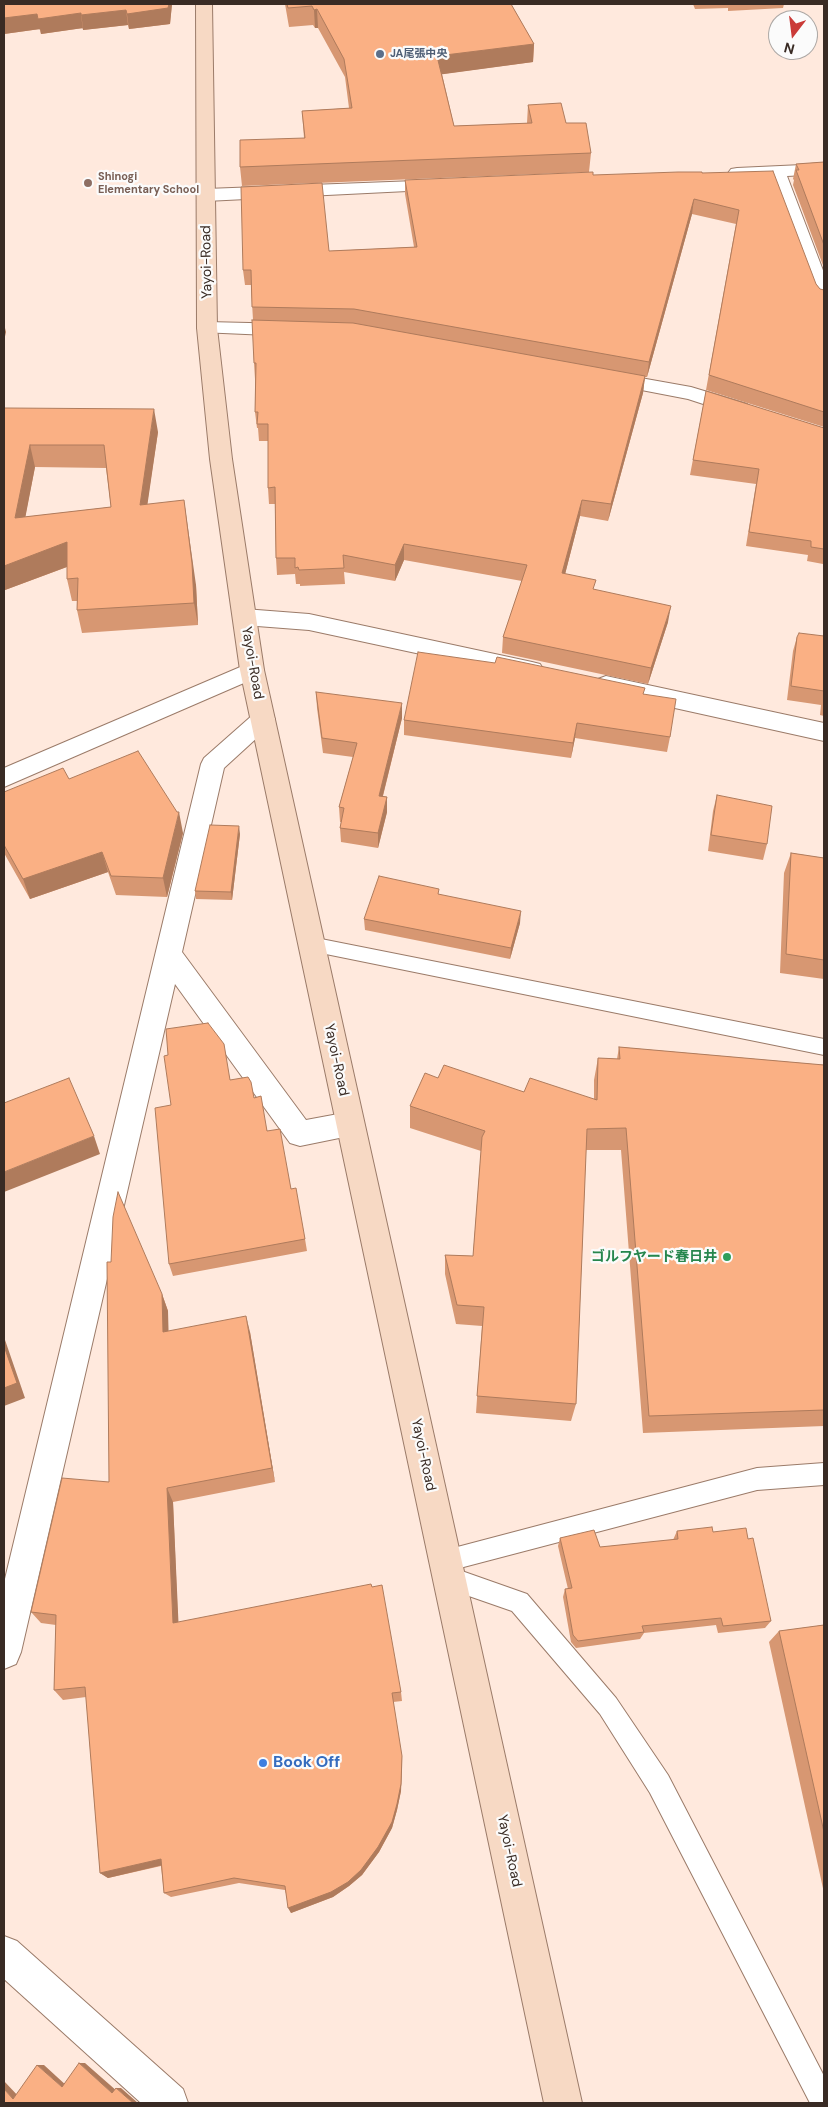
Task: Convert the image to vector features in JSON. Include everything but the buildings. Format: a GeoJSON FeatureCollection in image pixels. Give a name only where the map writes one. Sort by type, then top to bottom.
{"type":"FeatureCollection","features":[{"type":"Feature","properties":{"kind":"street","name":"Yayoi-Road"},"geometry":{"type":"LineString","coordinates":[[204,4],[207,328],[221,459],[252,670],[563,2103]]}},
{"type":"Feature","properties":{"kind":"street"},"geometry":{"type":"LineString","coordinates":[[717,174],[824,170]]}},
{"type":"Feature","properties":{"kind":"street"},"geometry":{"type":"LineString","coordinates":[[776,171],[824,298]]}},
{"type":"Feature","properties":{"kind":"street"},"geometry":{"type":"LineString","coordinates":[[206,195],[462,184]]}},
{"type":"Feature","properties":{"kind":"street"},"geometry":{"type":"LineString","coordinates":[[207,328],[306,330]]}},
{"type":"Feature","properties":{"kind":"street"},"geometry":{"type":"LineString","coordinates":[[585,374],[691,393],[762,415]]}},
{"type":"Feature","properties":{"kind":"street"},"geometry":{"type":"LineString","coordinates":[[244,617],[309,622],[552,674]]}},
{"type":"Feature","properties":{"kind":"street"},"geometry":{"type":"LineString","coordinates":[[4,778],[252,670]]}},
{"type":"Feature","properties":{"kind":"street"},"geometry":{"type":"LineString","coordinates":[[581,680],[824,732]]}},
{"type":"Feature","properties":{"kind":"street"},"geometry":{"type":"LineString","coordinates":[[4,1652],[213,764],[263,719]]}},
{"type":"Feature","properties":{"kind":"street"},"geometry":{"type":"LineString","coordinates":[[168,954],[300,1134],[349,1124]]}},
{"type":"Feature","properties":{"kind":"street"},"geometry":{"type":"LineString","coordinates":[[4,1954],[169,2103]]}},
{"type":"Feature","properties":{"kind":"lane"},"geometry":{"type":"LineString","coordinates":[[311,944],[824,1047]]}},
{"type":"Feature","properties":{"kind":"lane"},"geometry":{"type":"LineString","coordinates":[[448,1570],[757,1479],[824,1474]]}},
{"type":"Feature","properties":{"kind":"lane"},"geometry":{"type":"LineString","coordinates":[[448,1570],[519,1602],[608,1706],[660,1784],[824,2103]]}},
{"type":"Feature","properties":{"kind":"place","name":"JA尾張中央"},"geometry":{"type":"Point","coordinates":[380,54]}},
{"type":"Feature","properties":{"kind":"place","name":"Shinogi Elementary School"},"geometry":{"type":"Point","coordinates":[88,183]}},
{"type":"Feature","properties":{"kind":"place","name":"ゴルフヤード春日井"},"geometry":{"type":"Point","coordinates":[727,1257]}},
{"type":"Feature","properties":{"kind":"place","name":"Book Off"},"geometry":{"type":"Point","coordinates":[263,1763]}}]}
